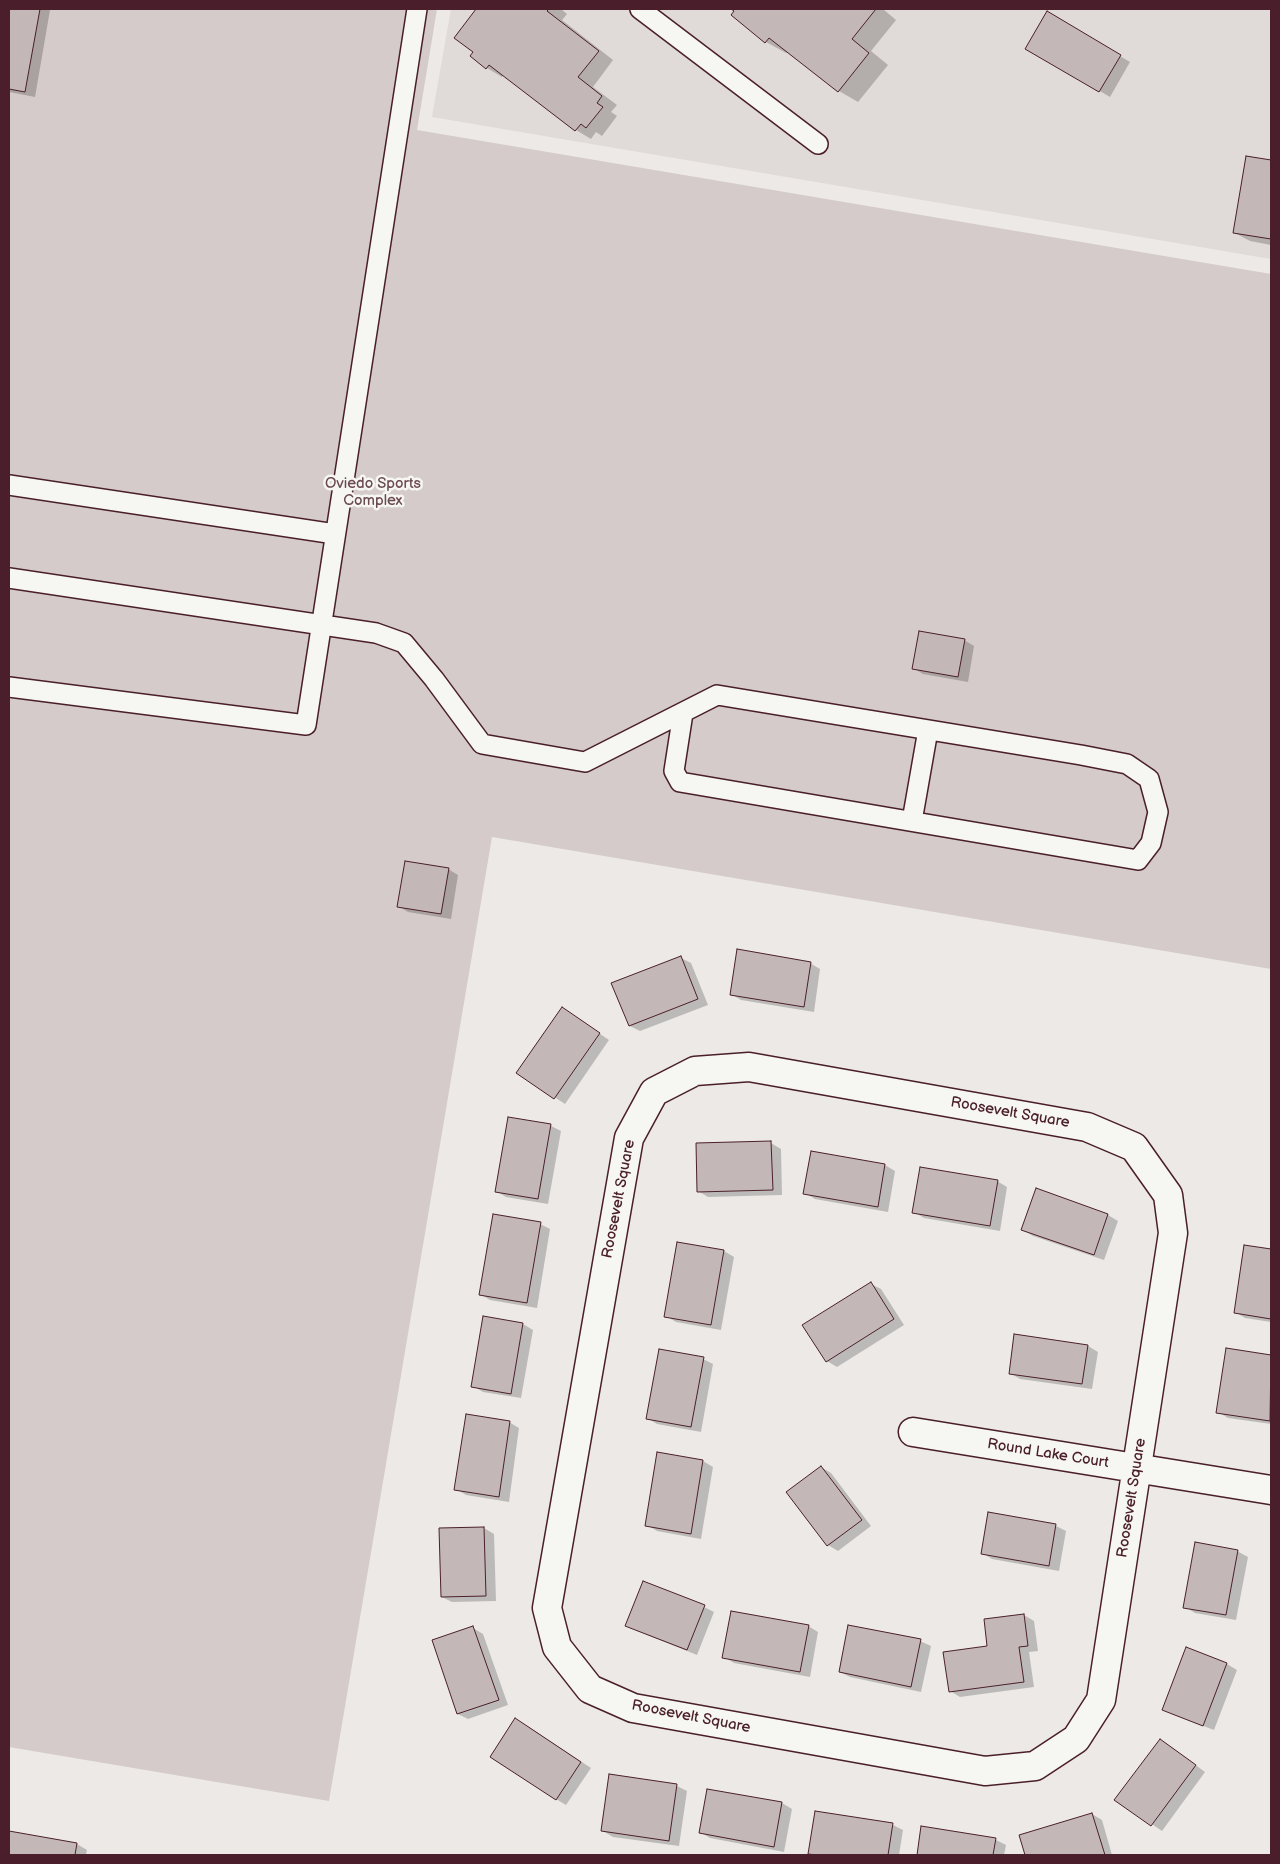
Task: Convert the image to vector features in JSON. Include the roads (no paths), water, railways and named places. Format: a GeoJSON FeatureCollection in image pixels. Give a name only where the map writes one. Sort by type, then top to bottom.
{"type":"FeatureCollection","features":[{"type":"Feature","properties":{"kind":"street","name":"Roosevelt Square"},"geometry":{"type":"LineString","coordinates":[[749,1067],[1087,1127],[1134,1147],[1168,1195],[1174,1234],[1137,1468],[1101,1700],[1076,1739],[1035,1766],[984,1771],[633,1708],[590,1689],[557,1647],[547,1608],[629,1138],[654,1092],[695,1071],[749,1067]]}},
{"type":"Feature","properties":{"kind":"street","name":"Round Lake Court"},"geometry":{"type":"LineString","coordinates":[[913,1432],[1271,1490]]}},
{"type":"Feature","properties":{"kind":"lane"},"geometry":{"type":"LineString","coordinates":[[9,687],[306,725],[417,9]]}},
{"type":"Feature","properties":{"kind":"lane"},"geometry":{"type":"LineString","coordinates":[[640,9],[818,144]]}},
{"type":"Feature","properties":{"kind":"lane"},"geometry":{"type":"LineString","coordinates":[[9,485],[335,534]]}},
{"type":"Feature","properties":{"kind":"lane"},"geometry":{"type":"LineString","coordinates":[[9,578],[376,633],[404,643],[434,679],[482,744],[585,762],[717,695],[1127,764],[1149,779],[1158,812],[1151,843],[1138,860],[680,782],[674,771],[683,713]]}},
{"type":"Feature","properties":{"kind":"lane"},"geometry":{"type":"LineString","coordinates":[[912,821],[928,730]]}},
{"type":"Feature","properties":{"kind":"park label","name":"Oviedo Sports Complex"},"geometry":{"type":"Point","coordinates":[373,492]}}]}
